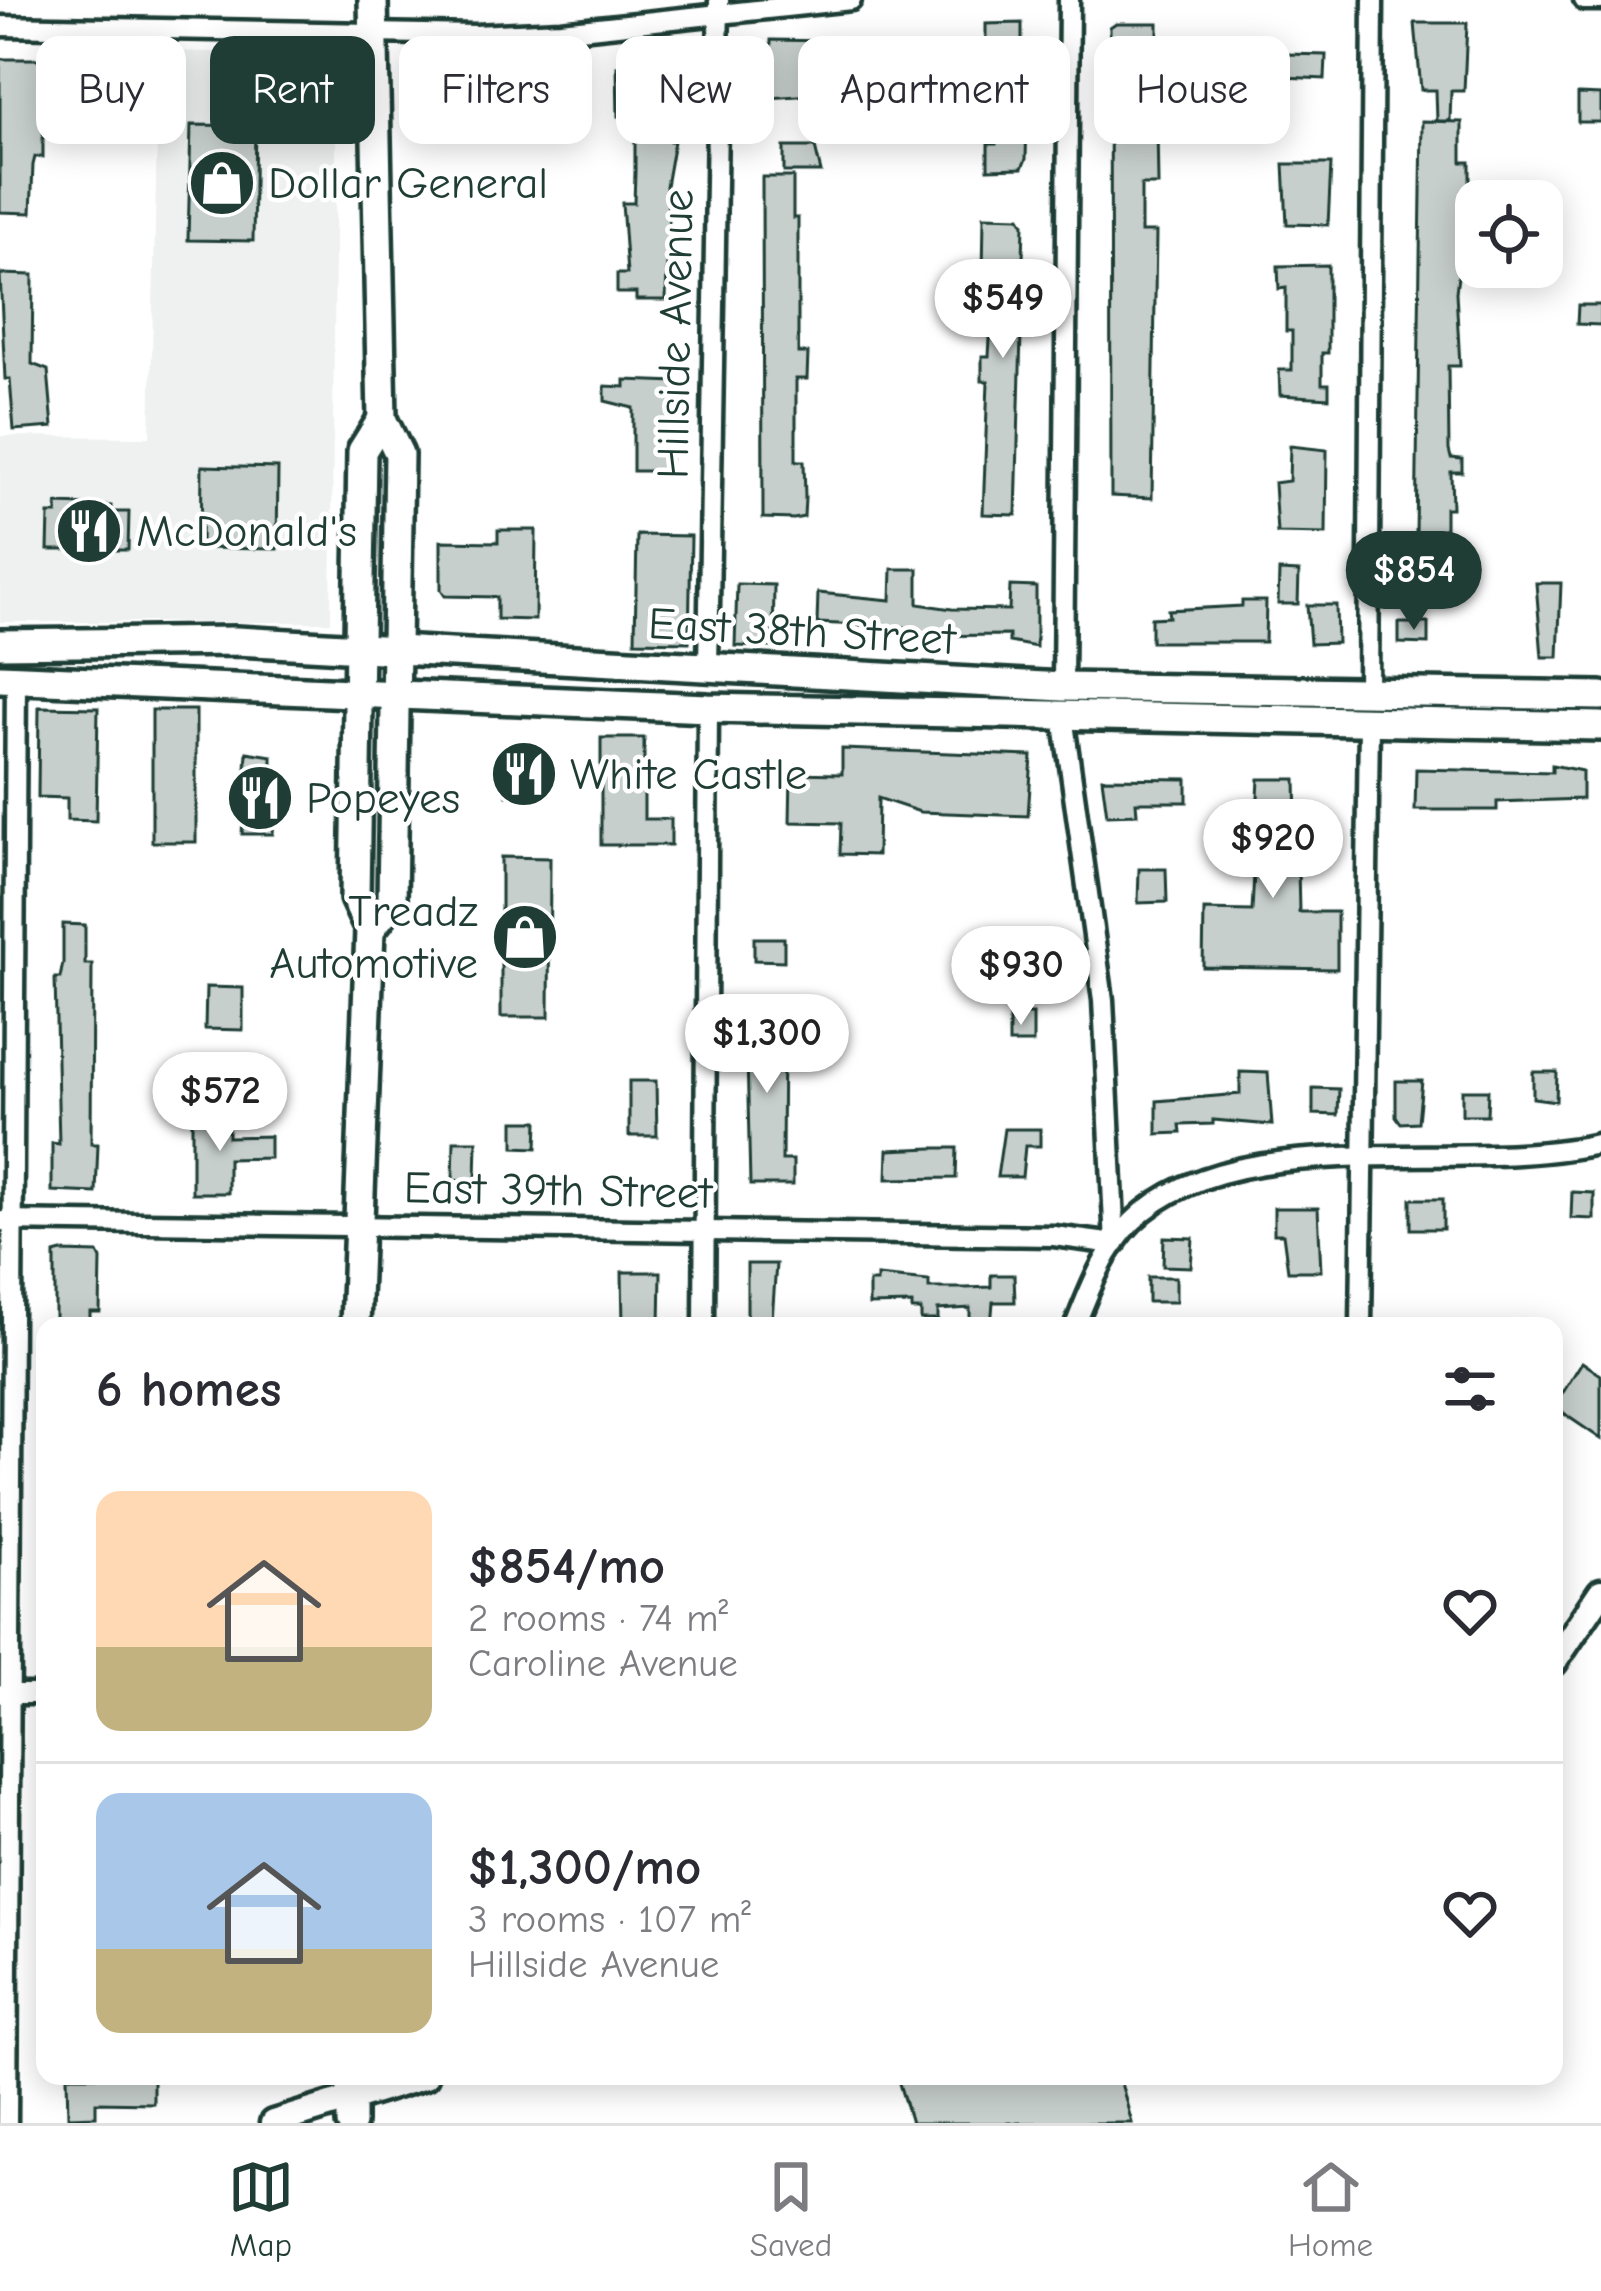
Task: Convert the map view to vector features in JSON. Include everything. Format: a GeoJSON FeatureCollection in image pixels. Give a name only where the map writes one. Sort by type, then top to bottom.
{"type":"FeatureCollection","features":[{"type":"Feature","properties":{"kind":"main road"},"geometry":{"type":"LineString","coordinates":[[370,929],[392,902],[399,454],[382,419],[373,0]]}},
{"type":"Feature","properties":{"kind":"main road"},"geometry":{"type":"LineString","coordinates":[[355,1317],[370,929],[355,898],[362,451],[382,419]]}},
{"type":"Feature","properties":{"kind":"main road","name":"East 38th Street"},"geometry":{"type":"LineString","coordinates":[[0,644],[236,641],[1063,687],[1601,696]]}},
{"type":"Feature","properties":{"kind":"main road","name":"East 38th Street"},"geometry":{"type":"LineString","coordinates":[[8,678],[708,707],[1601,726]]}},
{"type":"Feature","properties":{"kind":"street"},"geometry":{"type":"LineString","coordinates":[[0,26],[374,34],[561,31],[718,7],[851,0]]}},
{"type":"Feature","properties":{"kind":"street"},"geometry":{"type":"LineString","coordinates":[[1063,687],[1069,0]]}},
{"type":"Feature","properties":{"kind":"street"},"geometry":{"type":"LineString","coordinates":[[1368,694],[1373,0]]}},
{"type":"Feature","properties":{"kind":"street"},"geometry":{"type":"LineString","coordinates":[[1584,0],[1601,0]]}},
{"type":"Feature","properties":{"kind":"street","name":"Hillside Avenue"},"geometry":{"type":"LineString","coordinates":[[708,668],[718,7]]}},
{"type":"Feature","properties":{"kind":"street"},"geometry":{"type":"LineString","coordinates":[[7,2123],[8,678]]}},
{"type":"Feature","properties":{"kind":"street"},"geometry":{"type":"LineString","coordinates":[[704,1317],[708,707]]}},
{"type":"Feature","properties":{"kind":"street"},"geometry":{"type":"LineString","coordinates":[[1063,716],[1103,1000],[1115,1244]]}},
{"type":"Feature","properties":{"kind":"street"},"geometry":{"type":"LineString","coordinates":[[1361,1317],[1369,723]]}},
{"type":"Feature","properties":{"kind":"street"},"geometry":{"type":"LineString","coordinates":[[1079,1317],[1115,1244],[1144,1212],[1217,1174],[1273,1162],[1507,1159],[1601,1143]]}},
{"type":"Feature","properties":{"kind":"street","name":"East 39th Street"},"geometry":{"type":"LineString","coordinates":[[6,1221],[1054,1236],[1115,1244]]}},
{"type":"Feature","properties":{"kind":"street"},"geometry":{"type":"LineString","coordinates":[[1563,1649],[1601,1592]]}},
{"type":"Feature","properties":{"kind":"street"},"geometry":{"type":"LineString","coordinates":[[5,1694],[36,1694]]}},
{"type":"Feature","properties":{"kind":"street"},"geometry":{"type":"LineString","coordinates":[[273,2123],[395,2085]]}},
{"type":"Feature","properties":{"kind":"shaded area"},"geometry":{"type":"Polygon","coordinates":[[[186,51],[210,52],[210,144],[336,144],[331,622],[0,622],[0,436],[150,437],[157,144],[186,144],[186,51]]]}},
{"type":"Feature","properties":{"kind":"building"},"geometry":{"type":"Polygon","coordinates":[[[1022,23],[1022,36],[986,36],[986,24],[1022,23]]]}},
{"type":"Feature","properties":{"kind":"building"},"geometry":{"type":"Polygon","coordinates":[[[1158,23],[1158,36],[1110,36],[1110,27],[1158,23]]]}},
{"type":"Feature","properties":{"kind":"building"},"geometry":{"type":"Polygon","coordinates":[[[1415,23],[1467,23],[1464,91],[1451,91],[1450,121],[1437,121],[1436,90],[1421,90],[1415,23]]]}},
{"type":"Feature","properties":{"kind":"building"},"geometry":{"type":"Polygon","coordinates":[[[774,40],[798,40],[798,96],[774,98],[774,40]]]}},
{"type":"Feature","properties":{"kind":"building"},"geometry":{"type":"Polygon","coordinates":[[[1290,54],[1326,55],[1325,79],[1290,77],[1290,54]]]}},
{"type":"Feature","properties":{"kind":"building"},"geometry":{"type":"Polygon","coordinates":[[[0,59],[36,59],[36,144],[43,144],[43,157],[35,157],[33,165],[31,213],[0,212],[0,59]]]}},
{"type":"Feature","properties":{"kind":"building"},"geometry":{"type":"Polygon","coordinates":[[[1578,94],[1601,95],[1601,122],[1578,122],[1578,94]]]}},
{"type":"Feature","properties":{"kind":"building"},"geometry":{"type":"Polygon","coordinates":[[[1422,121],[1462,122],[1462,162],[1470,162],[1470,180],[1455,180],[1460,366],[1448,366],[1449,450],[1451,458],[1462,459],[1462,472],[1451,472],[1452,508],[1445,508],[1445,536],[1416,536],[1422,121]]]}},
{"type":"Feature","properties":{"kind":"building","name":"Dollar General"},"geometry":{"type":"Polygon","coordinates":[[[191,125],[210,125],[210,144],[255,144],[253,241],[188,240],[191,125]]]}},
{"type":"Feature","properties":{"kind":"building"},"geometry":{"type":"Polygon","coordinates":[[[635,144],[673,144],[666,186],[672,265],[667,265],[666,300],[636,300],[636,293],[617,293],[617,274],[627,274],[622,203],[634,203],[635,144]]]}},
{"type":"Feature","properties":{"kind":"building"},"geometry":{"type":"Polygon","coordinates":[[[988,144],[1026,144],[1022,168],[988,169],[988,144]]]}},
{"type":"Feature","properties":{"kind":"building"},"geometry":{"type":"Polygon","coordinates":[[[1110,144],[1157,144],[1158,185],[1141,185],[1141,232],[1156,232],[1152,498],[1111,496],[1110,144]]]}},
{"type":"Feature","properties":{"kind":"building"},"geometry":{"type":"Polygon","coordinates":[[[784,147],[815,147],[821,172],[784,172],[784,147]]]}},
{"type":"Feature","properties":{"kind":"building"},"geometry":{"type":"Polygon","coordinates":[[[1284,164],[1331,164],[1328,225],[1287,224],[1284,164]]]}},
{"type":"Feature","properties":{"kind":"building"},"geometry":{"type":"Polygon","coordinates":[[[762,177],[793,177],[793,218],[798,218],[798,353],[808,353],[807,379],[796,379],[796,461],[804,461],[804,517],[794,519],[763,518],[762,177]]]}},
{"type":"Feature","properties":{"kind":"building"},"geometry":{"type":"Polygon","coordinates":[[[984,216],[1020,217],[1024,224],[1016,515],[983,514],[988,381],[982,381],[982,356],[989,356],[991,323],[991,276],[983,276],[984,216]]]}},
{"type":"Feature","properties":{"kind":"building"},"geometry":{"type":"Polygon","coordinates":[[[1328,265],[1328,353],[1322,353],[1322,384],[1329,384],[1329,398],[1280,395],[1279,370],[1292,370],[1292,331],[1286,331],[1286,288],[1279,289],[1278,266],[1328,265]]]}},
{"type":"Feature","properties":{"kind":"building"},"geometry":{"type":"Polygon","coordinates":[[[0,274],[33,275],[32,364],[48,370],[53,427],[14,430],[10,379],[5,379],[0,274]]]}},
{"type":"Feature","properties":{"kind":"building"},"geometry":{"type":"Polygon","coordinates":[[[1578,305],[1601,305],[1601,325],[1577,324],[1578,305]]]}},
{"type":"Feature","properties":{"kind":"building"},"geometry":{"type":"Polygon","coordinates":[[[625,380],[677,382],[670,461],[664,461],[664,471],[633,471],[633,408],[605,401],[605,386],[625,387],[625,380]]]}},
{"type":"Feature","properties":{"kind":"building"},"geometry":{"type":"Polygon","coordinates":[[[1290,446],[1327,450],[1326,534],[1277,533],[1274,483],[1289,481],[1290,446]]]}},
{"type":"Feature","properties":{"kind":"building"},"geometry":{"type":"Polygon","coordinates":[[[202,466],[278,468],[277,549],[201,548],[202,466]]]}},
{"type":"Feature","properties":{"kind":"building","name":"McDonald's"},"geometry":{"type":"Polygon","coordinates":[[[57,504],[111,506],[111,512],[129,512],[128,550],[48,550],[49,514],[57,514],[57,504]]]}},
{"type":"Feature","properties":{"kind":"building"},"geometry":{"type":"Polygon","coordinates":[[[498,530],[536,530],[535,620],[497,619],[497,597],[445,596],[441,590],[441,541],[498,542],[498,530]]]}},
{"type":"Feature","properties":{"kind":"building"},"geometry":{"type":"Polygon","coordinates":[[[637,535],[691,536],[689,642],[635,641],[637,535]]]}},
{"type":"Feature","properties":{"kind":"building"},"geometry":{"type":"Polygon","coordinates":[[[892,569],[918,569],[918,604],[952,609],[1009,610],[1010,586],[1036,587],[1036,647],[1009,642],[1009,635],[904,636],[904,627],[817,623],[818,593],[891,600],[892,569]]]}},
{"type":"Feature","properties":{"kind":"building"},"geometry":{"type":"Polygon","coordinates":[[[1279,571],[1299,572],[1298,604],[1278,604],[1279,571]]]}},
{"type":"Feature","properties":{"kind":"building"},"geometry":{"type":"Polygon","coordinates":[[[1536,583],[1561,583],[1558,657],[1542,657],[1536,583]]]}},
{"type":"Feature","properties":{"kind":"building"},"geometry":{"type":"Polygon","coordinates":[[[737,584],[774,585],[773,647],[735,646],[737,584]]]}},
{"type":"Feature","properties":{"kind":"building"},"geometry":{"type":"Polygon","coordinates":[[[1242,601],[1266,601],[1265,642],[1151,642],[1151,618],[1169,617],[1168,610],[1242,606],[1242,601]]]}},
{"type":"Feature","properties":{"kind":"building"},"geometry":{"type":"Polygon","coordinates":[[[1307,605],[1336,605],[1337,643],[1310,644],[1307,605]]]}},
{"type":"Feature","properties":{"kind":"building"},"geometry":{"type":"Polygon","coordinates":[[[1399,623],[1428,623],[1428,644],[1399,643],[1399,623]]]}},
{"type":"Feature","properties":{"kind":"building"},"geometry":{"type":"Polygon","coordinates":[[[39,707],[98,708],[96,821],[67,820],[67,798],[38,797],[39,707]]]}},
{"type":"Feature","properties":{"kind":"building"},"geometry":{"type":"Polygon","coordinates":[[[152,710],[196,710],[196,842],[152,842],[152,710]]]}},
{"type":"Feature","properties":{"kind":"building"},"geometry":{"type":"Polygon","coordinates":[[[601,738],[644,738],[644,819],[671,819],[671,845],[601,845],[601,738]]]}},
{"type":"Feature","properties":{"kind":"building"},"geometry":{"type":"Polygon","coordinates":[[[842,749],[1032,756],[1028,816],[920,812],[878,798],[877,855],[840,854],[841,823],[790,822],[791,773],[842,774],[842,749]]]}},
{"type":"Feature","properties":{"kind":"building","name":"Popeyes"},"geometry":{"type":"Polygon","coordinates":[[[247,752],[272,756],[272,780],[277,780],[273,834],[242,834],[247,752]]]}},
{"type":"Feature","properties":{"kind":"building","name":"White Castle"},"geometry":{"type":"Polygon","coordinates":[[[541,753],[542,794],[507,795],[506,754],[541,753]]]}},
{"type":"Feature","properties":{"kind":"building"},"geometry":{"type":"Polygon","coordinates":[[[1552,765],[1582,771],[1582,799],[1497,802],[1497,810],[1415,810],[1416,769],[1552,772],[1552,765]]]}},
{"type":"Feature","properties":{"kind":"building"},"geometry":{"type":"Polygon","coordinates":[[[1102,778],[1187,779],[1187,802],[1136,802],[1137,814],[1107,815],[1102,778]]]}},
{"type":"Feature","properties":{"kind":"building"},"geometry":{"type":"Polygon","coordinates":[[[1259,779],[1296,779],[1299,912],[1337,912],[1337,969],[1203,967],[1204,910],[1252,911],[1259,779]]]}},
{"type":"Feature","properties":{"kind":"building","name":"Treadz Automotive"},"geometry":{"type":"Polygon","coordinates":[[[501,857],[550,858],[549,1017],[501,1017],[501,857]]]}},
{"type":"Feature","properties":{"kind":"building"},"geometry":{"type":"Polygon","coordinates":[[[1139,869],[1166,869],[1167,902],[1138,903],[1139,869]]]}},
{"type":"Feature","properties":{"kind":"building"},"geometry":{"type":"Polygon","coordinates":[[[63,924],[85,925],[85,964],[92,964],[91,1144],[98,1144],[96,1193],[52,1191],[52,1143],[59,1144],[55,978],[60,978],[63,963],[63,924]]]}},
{"type":"Feature","properties":{"kind":"building"},"geometry":{"type":"Polygon","coordinates":[[[754,938],[784,938],[784,961],[754,960],[754,938]]]}},
{"type":"Feature","properties":{"kind":"building"},"geometry":{"type":"Polygon","coordinates":[[[978,941],[1038,941],[1039,956],[1030,956],[1030,965],[978,962],[978,941]]]}},
{"type":"Feature","properties":{"kind":"building"},"geometry":{"type":"Polygon","coordinates":[[[206,987],[243,988],[243,1030],[205,1029],[206,987]]]}},
{"type":"Feature","properties":{"kind":"building"},"geometry":{"type":"Polygon","coordinates":[[[793,1008],[792,1034],[783,1033],[782,1160],[793,1160],[793,1185],[750,1185],[747,1054],[751,1011],[793,1008]]]}},
{"type":"Feature","properties":{"kind":"building"},"geometry":{"type":"Polygon","coordinates":[[[1009,1014],[1033,1014],[1033,1043],[1009,1043],[1009,1014]]]}},
{"type":"Feature","properties":{"kind":"building"},"geometry":{"type":"Polygon","coordinates":[[[1240,1072],[1268,1073],[1272,1125],[1213,1120],[1213,1124],[1180,1125],[1181,1133],[1157,1134],[1157,1101],[1240,1094],[1240,1072]]]}},
{"type":"Feature","properties":{"kind":"building"},"geometry":{"type":"Polygon","coordinates":[[[1533,1072],[1557,1072],[1556,1101],[1533,1098],[1533,1072]]]}},
{"type":"Feature","properties":{"kind":"building"},"geometry":{"type":"Polygon","coordinates":[[[629,1081],[656,1081],[657,1136],[629,1136],[629,1081]]]}},
{"type":"Feature","properties":{"kind":"building"},"geometry":{"type":"Polygon","coordinates":[[[1396,1081],[1422,1081],[1418,1122],[1401,1123],[1396,1116],[1396,1081]]]}},
{"type":"Feature","properties":{"kind":"building"},"geometry":{"type":"Polygon","coordinates":[[[1313,1088],[1339,1089],[1338,1115],[1313,1114],[1313,1088]]]}},
{"type":"Feature","properties":{"kind":"building"},"geometry":{"type":"Polygon","coordinates":[[[1462,1090],[1488,1090],[1487,1115],[1462,1115],[1462,1090]]]}},
{"type":"Feature","properties":{"kind":"building"},"geometry":{"type":"Polygon","coordinates":[[[192,1119],[228,1119],[228,1137],[270,1136],[270,1158],[228,1159],[228,1193],[192,1193],[192,1119]]]}},
{"type":"Feature","properties":{"kind":"building"},"geometry":{"type":"Polygon","coordinates":[[[514,1121],[538,1121],[537,1148],[514,1147],[514,1121]]]}},
{"type":"Feature","properties":{"kind":"building"},"geometry":{"type":"Polygon","coordinates":[[[1004,1129],[1040,1129],[1040,1146],[1025,1146],[1022,1177],[997,1177],[1004,1129]]]}},
{"type":"Feature","properties":{"kind":"building"},"geometry":{"type":"Polygon","coordinates":[[[454,1141],[477,1141],[476,1180],[453,1180],[454,1141]]]}},
{"type":"Feature","properties":{"kind":"building"},"geometry":{"type":"Polygon","coordinates":[[[957,1148],[956,1178],[887,1179],[888,1150],[957,1148]]]}},
{"type":"Feature","properties":{"kind":"building"},"geometry":{"type":"Polygon","coordinates":[[[1572,1192],[1594,1193],[1594,1219],[1571,1218],[1572,1192]]]}},
{"type":"Feature","properties":{"kind":"building"},"geometry":{"type":"Polygon","coordinates":[[[1411,1199],[1443,1199],[1443,1229],[1411,1229],[1411,1199]]]}},
{"type":"Feature","properties":{"kind":"building"},"geometry":{"type":"Polygon","coordinates":[[[1274,1208],[1318,1208],[1321,1271],[1288,1271],[1283,1234],[1274,1234],[1274,1208]]]}},
{"type":"Feature","properties":{"kind":"building"},"geometry":{"type":"Polygon","coordinates":[[[1164,1237],[1193,1238],[1191,1267],[1163,1266],[1164,1237]]]}},
{"type":"Feature","properties":{"kind":"building"},"geometry":{"type":"Polygon","coordinates":[[[98,1253],[100,1312],[90,1312],[90,1317],[55,1317],[55,1254],[98,1253]]]}},
{"type":"Feature","properties":{"kind":"building"},"geometry":{"type":"Polygon","coordinates":[[[747,1264],[776,1264],[772,1317],[747,1317],[747,1264]]]}},
{"type":"Feature","properties":{"kind":"building"},"geometry":{"type":"Polygon","coordinates":[[[622,1272],[661,1272],[660,1317],[623,1317],[622,1272]]]}},
{"type":"Feature","properties":{"kind":"building"},"geometry":{"type":"Polygon","coordinates":[[[991,1275],[1014,1275],[1015,1302],[993,1302],[992,1317],[970,1317],[970,1308],[938,1310],[938,1317],[921,1317],[921,1310],[912,1310],[912,1304],[869,1305],[869,1282],[877,1282],[877,1276],[929,1281],[929,1288],[991,1287],[991,1275]]]}},
{"type":"Feature","properties":{"kind":"building"},"geometry":{"type":"Polygon","coordinates":[[[1148,1277],[1176,1277],[1176,1302],[1148,1302],[1148,1277]]]}},
{"type":"Feature","properties":{"kind":"building"},"geometry":{"type":"Polygon","coordinates":[[[1582,1362],[1601,1375],[1601,1439],[1563,1413],[1563,1393],[1582,1362]]]}},
{"type":"Feature","properties":{"kind":"building"},"geometry":{"type":"Polygon","coordinates":[[[67,2085],[153,2085],[153,2103],[96,2102],[96,2116],[68,2117],[67,2085]]]}},
{"type":"Feature","properties":{"kind":"building"},"geometry":{"type":"Polygon","coordinates":[[[900,2085],[1121,2085],[1132,2123],[911,2123],[900,2085]]]}},
{"type":"Feature","properties":{"kind":"place","name":"Dollar General"},"geometry":{"type":"Point","coordinates":[222,183]}},
{"type":"Feature","properties":{"kind":"place","name":"McDonald's"},"geometry":{"type":"Point","coordinates":[89,531]}},
{"type":"Feature","properties":{"kind":"place","name":"White Castle"},"geometry":{"type":"Point","coordinates":[524,774]}},
{"type":"Feature","properties":{"kind":"place","name":"Popeyes"},"geometry":{"type":"Point","coordinates":[260,798]}},
{"type":"Feature","properties":{"kind":"place","name":"Treadz Automotive"},"geometry":{"type":"Point","coordinates":[525,937]}}]}
